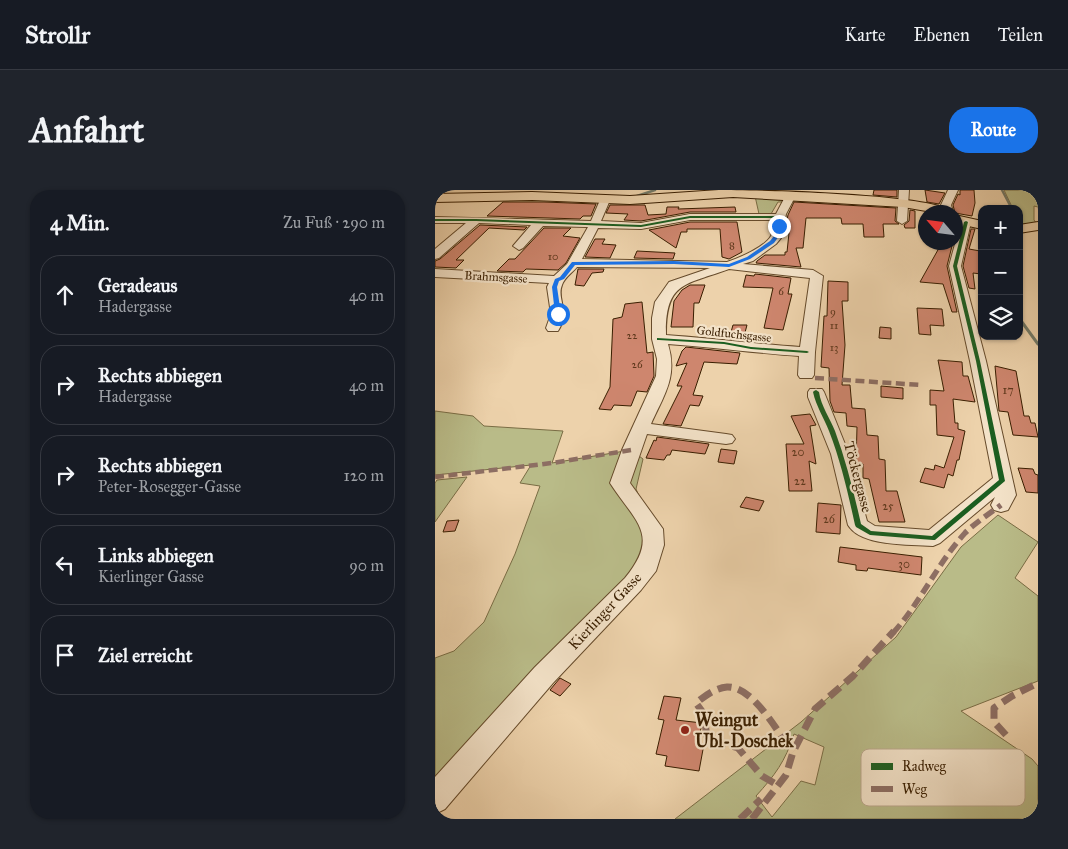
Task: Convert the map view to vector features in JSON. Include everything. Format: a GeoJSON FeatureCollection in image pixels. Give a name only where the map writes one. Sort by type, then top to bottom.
{"type":"FeatureCollection","features":[{"type":"Feature","properties":{"kind":"main road"},"geometry":{"type":"LineString","coordinates":[[435,198],[532,196],[630,200],[733,191],[790,197],[819,194],[903,196],[925,205]]}},
{"type":"Feature","properties":{"kind":"main road"},"geometry":{"type":"LineString","coordinates":[[963,221],[978,224]]}},
{"type":"Feature","properties":{"kind":"main road"},"geometry":{"type":"LineString","coordinates":[[1023,228],[1038,226]]}},
{"type":"Feature","properties":{"kind":"street"},"geometry":{"type":"LineString","coordinates":[[946,205],[953,190]]}},
{"type":"Feature","properties":{"kind":"street"},"geometry":{"type":"LineString","coordinates":[[902,221],[903,196]]}},
{"type":"Feature","properties":{"kind":"street","name":"Kierlinger Gasse"},"geometry":{"type":"LineString","coordinates":[[435,799],[544,675],[633,584],[648,565],[653,545],[653,529],[620,482],[631,450],[664,376],[665,359],[659,339],[659,318],[662,302],[674,285],[749,258],[772,242],[777,236],[781,216],[790,197]]}},
{"type":"Feature","properties":{"kind":"street"},"geometry":{"type":"LineString","coordinates":[[553,328],[558,314],[554,287],[557,280],[562,278],[573,263],[596,225],[605,200]]}},
{"type":"Feature","properties":{"kind":"street"},"geometry":{"type":"LineString","coordinates":[[435,220],[641,226],[690,217],[781,216]]}},
{"type":"Feature","properties":{"kind":"street"},"geometry":{"type":"LineString","coordinates":[[435,255],[476,220]]}},
{"type":"Feature","properties":{"kind":"street"},"geometry":{"type":"LineString","coordinates":[[519,246],[541,222]]}},
{"type":"Feature","properties":{"kind":"street"},"geometry":{"type":"LineString","coordinates":[[957,250],[955,266],[978,362],[1006,495],[1001,505]]}},
{"type":"Feature","properties":{"kind":"street"},"geometry":{"type":"LineString","coordinates":[[573,263],[674,263],[729,266]]}},
{"type":"Feature","properties":{"kind":"street","name":"Töckergasse"},"geometry":{"type":"LineString","coordinates":[[729,266],[806,273],[817,276],[807,352],[811,383],[831,428],[849,482],[858,525],[870,533],[933,538],[1002,481]]}},
{"type":"Feature","properties":{"kind":"street","name":"Brahmsgasse"},"geometry":{"type":"LineString","coordinates":[[435,273],[557,280]]}},
{"type":"Feature","properties":{"kind":"street","name":"Goldfuchsgasse"},"geometry":{"type":"LineString","coordinates":[[659,339],[724,343],[751,348],[807,352]]}},
{"type":"Feature","properties":{"kind":"street"},"geometry":{"type":"LineString","coordinates":[[641,428],[726,438]]}},
{"type":"Feature","properties":{"kind":"green space"},"geometry":{"type":"Polygon","coordinates":[[[1004,190],[1038,190],[1038,207],[1034,206],[1034,220],[1037,224],[1023,226],[1023,205],[1011,205],[1004,190]]]}},
{"type":"Feature","properties":{"kind":"green space"},"geometry":{"type":"Polygon","coordinates":[[[755,196],[785,200],[784,202],[778,202],[771,214],[759,214],[755,196]]]}},
{"type":"Feature","properties":{"kind":"green space"},"geometry":{"type":"Polygon","coordinates":[[[435,411],[473,416],[484,426],[563,431],[552,463],[631,450],[643,459],[636,489],[653,529],[653,545],[435,802],[435,658],[454,651],[484,622],[515,554],[540,486],[520,483],[531,465],[435,475],[435,411]]]}},
{"type":"Feature","properties":{"kind":"green space"},"geometry":{"type":"Polygon","coordinates":[[[467,477],[435,522],[435,483],[437,480],[467,477]]]}},
{"type":"Feature","properties":{"kind":"green space"},"geometry":{"type":"Polygon","coordinates":[[[998,515],[1038,542],[1015,578],[1038,596],[1038,681],[961,711],[1017,749],[861,749],[861,806],[1025,806],[1025,754],[1038,766],[1038,819],[675,819],[801,722],[896,637],[961,547],[998,515]],[[794,734],[779,768],[756,796],[772,817],[801,781],[815,785],[824,747],[794,734]]]}},
{"type":"Feature","properties":{"kind":"building"},"geometry":{"type":"Polygon","coordinates":[[[874,190],[897,190],[897,197],[873,195],[874,190]]]}},
{"type":"Feature","properties":{"kind":"building"},"geometry":{"type":"Polygon","coordinates":[[[925,190],[945,193],[939,204],[927,202],[925,190]]]}},
{"type":"Feature","properties":{"kind":"building"},"geometry":{"type":"Polygon","coordinates":[[[960,190],[974,190],[975,203],[972,216],[963,214],[963,205],[953,205],[958,194],[960,195],[960,190]]]}},
{"type":"Feature","properties":{"kind":"building"},"geometry":{"type":"Polygon","coordinates":[[[503,202],[596,204],[591,216],[583,216],[580,219],[487,216],[503,202]]]}},
{"type":"Feature","properties":{"kind":"building"},"geometry":{"type":"Polygon","coordinates":[[[794,202],[896,208],[895,221],[899,224],[883,224],[884,237],[864,237],[863,224],[842,224],[841,218],[806,218],[803,248],[796,248],[801,267],[756,263],[765,255],[785,255],[785,252],[787,252],[789,233],[785,228],[794,202]]]}},
{"type":"Feature","properties":{"kind":"building"},"geometry":{"type":"Polygon","coordinates":[[[610,205],[645,205],[648,215],[666,214],[667,207],[679,207],[678,209],[735,207],[736,212],[690,212],[641,221],[624,220],[628,214],[606,213],[610,205]]]}},
{"type":"Feature","properties":{"kind":"building"},"geometry":{"type":"Polygon","coordinates":[[[910,210],[915,211],[915,228],[905,228],[904,225],[909,221],[910,210]]]}},
{"type":"Feature","properties":{"kind":"building"},"geometry":{"type":"Polygon","coordinates":[[[690,222],[737,222],[742,252],[729,259],[722,257],[720,229],[687,229],[687,232],[681,232],[676,248],[649,230],[690,222]]]}},
{"type":"Feature","properties":{"kind":"building"},"geometry":{"type":"Polygon","coordinates":[[[480,225],[527,227],[524,230],[489,228],[456,260],[464,260],[456,268],[435,267],[435,261],[440,259],[480,225]]]}},
{"type":"Feature","properties":{"kind":"building"},"geometry":{"type":"Polygon","coordinates":[[[544,228],[571,228],[563,236],[580,238],[566,263],[558,270],[526,269],[523,272],[497,271],[509,259],[515,259],[544,228]]]}},
{"type":"Feature","properties":{"kind":"building"},"geometry":{"type":"Polygon","coordinates":[[[971,229],[975,229],[969,249],[978,251],[978,274],[973,273],[975,289],[969,288],[963,266],[971,229]]]}},
{"type":"Feature","properties":{"kind":"building"},"geometry":{"type":"Polygon","coordinates":[[[595,239],[605,239],[602,244],[616,245],[610,258],[585,257],[595,239]]]}},
{"type":"Feature","properties":{"kind":"building"},"geometry":{"type":"Polygon","coordinates":[[[938,250],[951,250],[947,266],[957,312],[952,312],[943,284],[920,282],[938,250]]]}},
{"type":"Feature","properties":{"kind":"building"},"geometry":{"type":"Polygon","coordinates":[[[637,251],[675,253],[673,259],[634,258],[637,251]]]}},
{"type":"Feature","properties":{"kind":"building"},"geometry":{"type":"Polygon","coordinates":[[[578,269],[604,269],[603,272],[592,273],[584,286],[575,285],[578,269]]]}},
{"type":"Feature","properties":{"kind":"building"},"geometry":{"type":"Polygon","coordinates":[[[755,274],[791,278],[788,294],[792,294],[783,330],[764,328],[773,288],[743,287],[746,275],[754,276],[755,274]]]}},
{"type":"Feature","properties":{"kind":"building"},"geometry":{"type":"Polygon","coordinates":[[[828,281],[848,282],[848,301],[842,301],[845,345],[842,385],[850,385],[852,408],[865,409],[867,435],[878,436],[879,459],[885,460],[886,491],[897,491],[905,522],[879,522],[869,479],[863,478],[863,464],[856,464],[857,427],[847,426],[846,413],[834,412],[830,401],[829,368],[821,367],[824,316],[827,316],[828,281]]]}},
{"type":"Feature","properties":{"kind":"building"},"geometry":{"type":"Polygon","coordinates":[[[690,285],[705,285],[699,303],[694,303],[693,327],[671,327],[674,301],[682,290],[690,285]]]}},
{"type":"Feature","properties":{"kind":"building"},"geometry":{"type":"Polygon","coordinates":[[[642,302],[647,353],[653,352],[654,376],[647,392],[637,391],[631,406],[614,405],[611,410],[599,409],[610,387],[613,319],[622,317],[625,304],[642,302]]]}},
{"type":"Feature","properties":{"kind":"building"},"geometry":{"type":"Polygon","coordinates":[[[917,308],[942,309],[944,326],[930,325],[931,335],[919,334],[917,308]]]}},
{"type":"Feature","properties":{"kind":"building"},"geometry":{"type":"Polygon","coordinates":[[[733,325],[747,325],[743,340],[729,339],[733,325]]]}},
{"type":"Feature","properties":{"kind":"building"},"geometry":{"type":"Polygon","coordinates":[[[880,327],[891,328],[891,339],[879,338],[880,327]]]}},
{"type":"Feature","properties":{"kind":"building"},"geometry":{"type":"Polygon","coordinates":[[[686,347],[740,353],[737,364],[704,362],[693,395],[703,396],[699,406],[690,405],[681,426],[663,424],[682,386],[677,386],[687,363],[676,366],[682,351],[686,347]]]}},
{"type":"Feature","properties":{"kind":"building"},"geometry":{"type":"Polygon","coordinates":[[[938,360],[962,362],[963,376],[968,376],[975,402],[953,399],[955,423],[958,423],[958,429],[965,431],[959,460],[957,460],[953,476],[948,474],[944,488],[920,482],[925,468],[934,470],[935,465],[944,468],[954,437],[937,435],[936,405],[930,405],[930,390],[944,391],[938,360]]]}},
{"type":"Feature","properties":{"kind":"building"},"geometry":{"type":"Polygon","coordinates":[[[995,366],[1016,371],[1024,416],[1029,416],[1031,423],[1035,423],[1038,437],[1013,435],[1008,412],[999,411],[995,366]]]}},
{"type":"Feature","properties":{"kind":"building"},"geometry":{"type":"Polygon","coordinates":[[[881,386],[903,388],[903,399],[881,397],[881,386]]]}},
{"type":"Feature","properties":{"kind":"building"},"geometry":{"type":"Polygon","coordinates":[[[810,414],[816,425],[810,426],[816,464],[809,461],[812,491],[789,491],[786,444],[804,444],[791,416],[810,414]]]}},
{"type":"Feature","properties":{"kind":"building"},"geometry":{"type":"Polygon","coordinates":[[[657,437],[709,444],[705,454],[672,450],[670,455],[667,455],[664,460],[646,458],[657,437]]]}},
{"type":"Feature","properties":{"kind":"building"},"geometry":{"type":"Polygon","coordinates":[[[721,449],[737,451],[734,464],[718,462],[721,449]]]}},
{"type":"Feature","properties":{"kind":"building"},"geometry":{"type":"Polygon","coordinates":[[[1018,468],[1033,469],[1035,474],[1038,475],[1038,493],[1026,492],[1018,468]]]}},
{"type":"Feature","properties":{"kind":"building"},"geometry":{"type":"Polygon","coordinates":[[[746,497],[764,501],[759,511],[740,507],[746,497]]]}},
{"type":"Feature","properties":{"kind":"building"},"geometry":{"type":"Polygon","coordinates":[[[818,503],[841,505],[840,534],[816,532],[818,503]]]}},
{"type":"Feature","properties":{"kind":"building"},"geometry":{"type":"Polygon","coordinates":[[[459,520],[455,531],[443,532],[447,521],[459,520]]]}},
{"type":"Feature","properties":{"kind":"building"},"geometry":{"type":"Polygon","coordinates":[[[840,547],[922,557],[921,575],[868,568],[867,571],[856,570],[856,565],[838,562],[840,547]]]}},
{"type":"Feature","properties":{"kind":"building"},"geometry":{"type":"Polygon","coordinates":[[[560,678],[571,684],[560,696],[550,690],[560,678]]]}},
{"type":"Feature","properties":{"kind":"building","name":"Weingut Ubl-Doschek"},"geometry":{"type":"Polygon","coordinates":[[[664,696],[681,698],[676,720],[702,723],[698,743],[704,744],[699,771],[665,766],[667,756],[656,754],[664,720],[658,719],[664,696]]]}},
{"type":"Feature","properties":{"kind":"waterway"},"geometry":{"type":"LineString","coordinates":[[637,196],[655,190]]}},
{"type":"Feature","properties":{"kind":"waterway"},"geometry":{"type":"LineString","coordinates":[[1002,190],[1010,205]]}},
{"type":"Feature","properties":{"kind":"waterway"},"geometry":{"type":"LineString","coordinates":[[1023,323],[1038,344]]}},
{"type":"Feature","properties":{"kind":"marked path"},"geometry":{"type":"LineString","coordinates":[[815,378],[921,385]]}},
{"type":"Feature","properties":{"kind":"marked path"},"geometry":{"type":"LineString","coordinates":[[435,477],[552,463],[631,450]]}},
{"type":"Feature","properties":{"kind":"marked path"},"geometry":{"type":"LineString","coordinates":[[752,819],[786,775],[793,752],[815,709],[853,676],[909,615],[948,554],[966,532],[1001,505]]}},
{"type":"Feature","properties":{"kind":"marked path"},"geometry":{"type":"LineString","coordinates":[[1006,735],[994,722],[994,708],[1012,696],[1038,683]]}},
{"type":"Feature","properties":{"kind":"marked path"},"geometry":{"type":"LineString","coordinates":[[774,783],[762,776],[746,755],[734,745],[707,738],[704,714],[696,703],[713,691],[728,687],[741,690],[763,711],[793,752]]}},
{"type":"Feature","properties":{"kind":"marked path"},"geometry":{"type":"LineString","coordinates":[[740,819],[761,799]]}},
{"type":"Feature","properties":{"kind":"cycle path"},"geometry":{"type":"LineString","coordinates":[[435,220],[641,226],[690,217],[781,217]]}},
{"type":"Feature","properties":{"kind":"cycle path"},"geometry":{"type":"LineString","coordinates":[[816,392],[818,402],[830,426],[840,454],[858,525],[870,533],[933,538],[1002,481],[978,361],[955,266],[966,222]]}},
{"type":"Feature","properties":{"kind":"cycle path"},"geometry":{"type":"LineString","coordinates":[[659,339],[724,343],[751,348],[807,352]]}},
{"type":"Feature","properties":{"kind":"place","name":"Weingut Ubl-Doschek"},"geometry":{"type":"Point","coordinates":[685,730]}},
{"type":"Feature","properties":{"kind":"route"},"geometry":{"type":"LineString","coordinates":[[558,314],[554,287],[557,280],[562,278],[573,263],[674,263],[729,266],[749,258],[772,242],[777,236],[779,226]]}}]}
